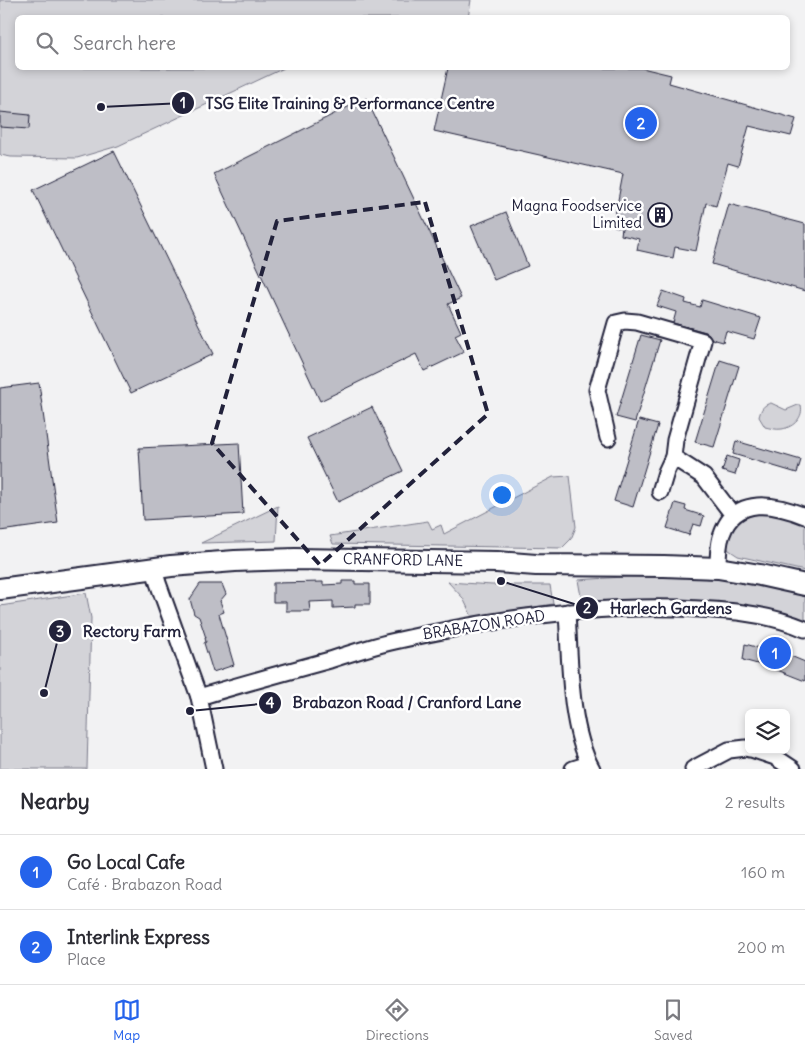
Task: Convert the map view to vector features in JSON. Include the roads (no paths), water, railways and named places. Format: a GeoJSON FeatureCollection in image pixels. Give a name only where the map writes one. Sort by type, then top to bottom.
{"type":"FeatureCollection","features":[{"type":"Feature","properties":{"kind":"street"},"geometry":{"type":"LineString","coordinates":[[608,438],[598,390],[616,323],[625,321],[637,322],[703,341],[675,440],[673,457],[660,492]]}},
{"type":"Feature","properties":{"kind":"street"},"geometry":{"type":"LineString","coordinates":[[673,457],[704,477],[733,515]]}},
{"type":"Feature","properties":{"kind":"street"},"geometry":{"type":"LineString","coordinates":[[718,568],[719,546],[722,534],[733,515],[742,509],[753,506],[777,506],[805,516]]}},
{"type":"Feature","properties":{"kind":"street","name":"CRANFORD LANE"},"geometry":{"type":"LineString","coordinates":[[0,589],[201,563],[295,559],[718,568],[805,585]]}},
{"type":"Feature","properties":{"kind":"street"},"geometry":{"type":"LineString","coordinates":[[154,569],[199,697],[214,769]]}},
{"type":"Feature","properties":{"kind":"street","name":"BRABAZON ROAD"},"geometry":{"type":"LineString","coordinates":[[199,697],[394,641],[480,624],[567,612],[644,607],[735,611],[793,624],[805,629]]}},
{"type":"Feature","properties":{"kind":"street"},"geometry":{"type":"LineString","coordinates":[[567,612],[573,701],[580,737],[591,766],[573,769]]}},
{"type":"Feature","properties":{"kind":"street"},"geometry":{"type":"LineString","coordinates":[[693,769],[729,750],[745,748]]}},
{"type":"Feature","properties":{"kind":"street"},"geometry":{"type":"LineString","coordinates":[[767,754],[774,756],[793,769]]}},
{"type":"Feature","properties":{"kind":"place","name":"TSG Elite Training & Performance Centre"},"geometry":{"type":"Point","coordinates":[101,107]}},
{"type":"Feature","properties":{"kind":"place","name":"Interlink Express"},"geometry":{"type":"Point","coordinates":[641,123]}},
{"type":"Feature","properties":{"kind":"place","name":"Magna Foodservice Limited"},"geometry":{"type":"Point","coordinates":[660,215]}},
{"type":"Feature","properties":{"kind":"place","name":"Harlech Gardens"},"geometry":{"type":"Point","coordinates":[501,581]}},
{"type":"Feature","properties":{"kind":"place","name":"Go Local Cafe"},"geometry":{"type":"Point","coordinates":[775,653]}},
{"type":"Feature","properties":{"kind":"place","name":"Rectory Farm"},"geometry":{"type":"Point","coordinates":[44,693]}},
{"type":"Feature","properties":{"kind":"place","name":"Brabazon Road / Cranford Lane"},"geometry":{"type":"Point","coordinates":[190,711]}}]}
